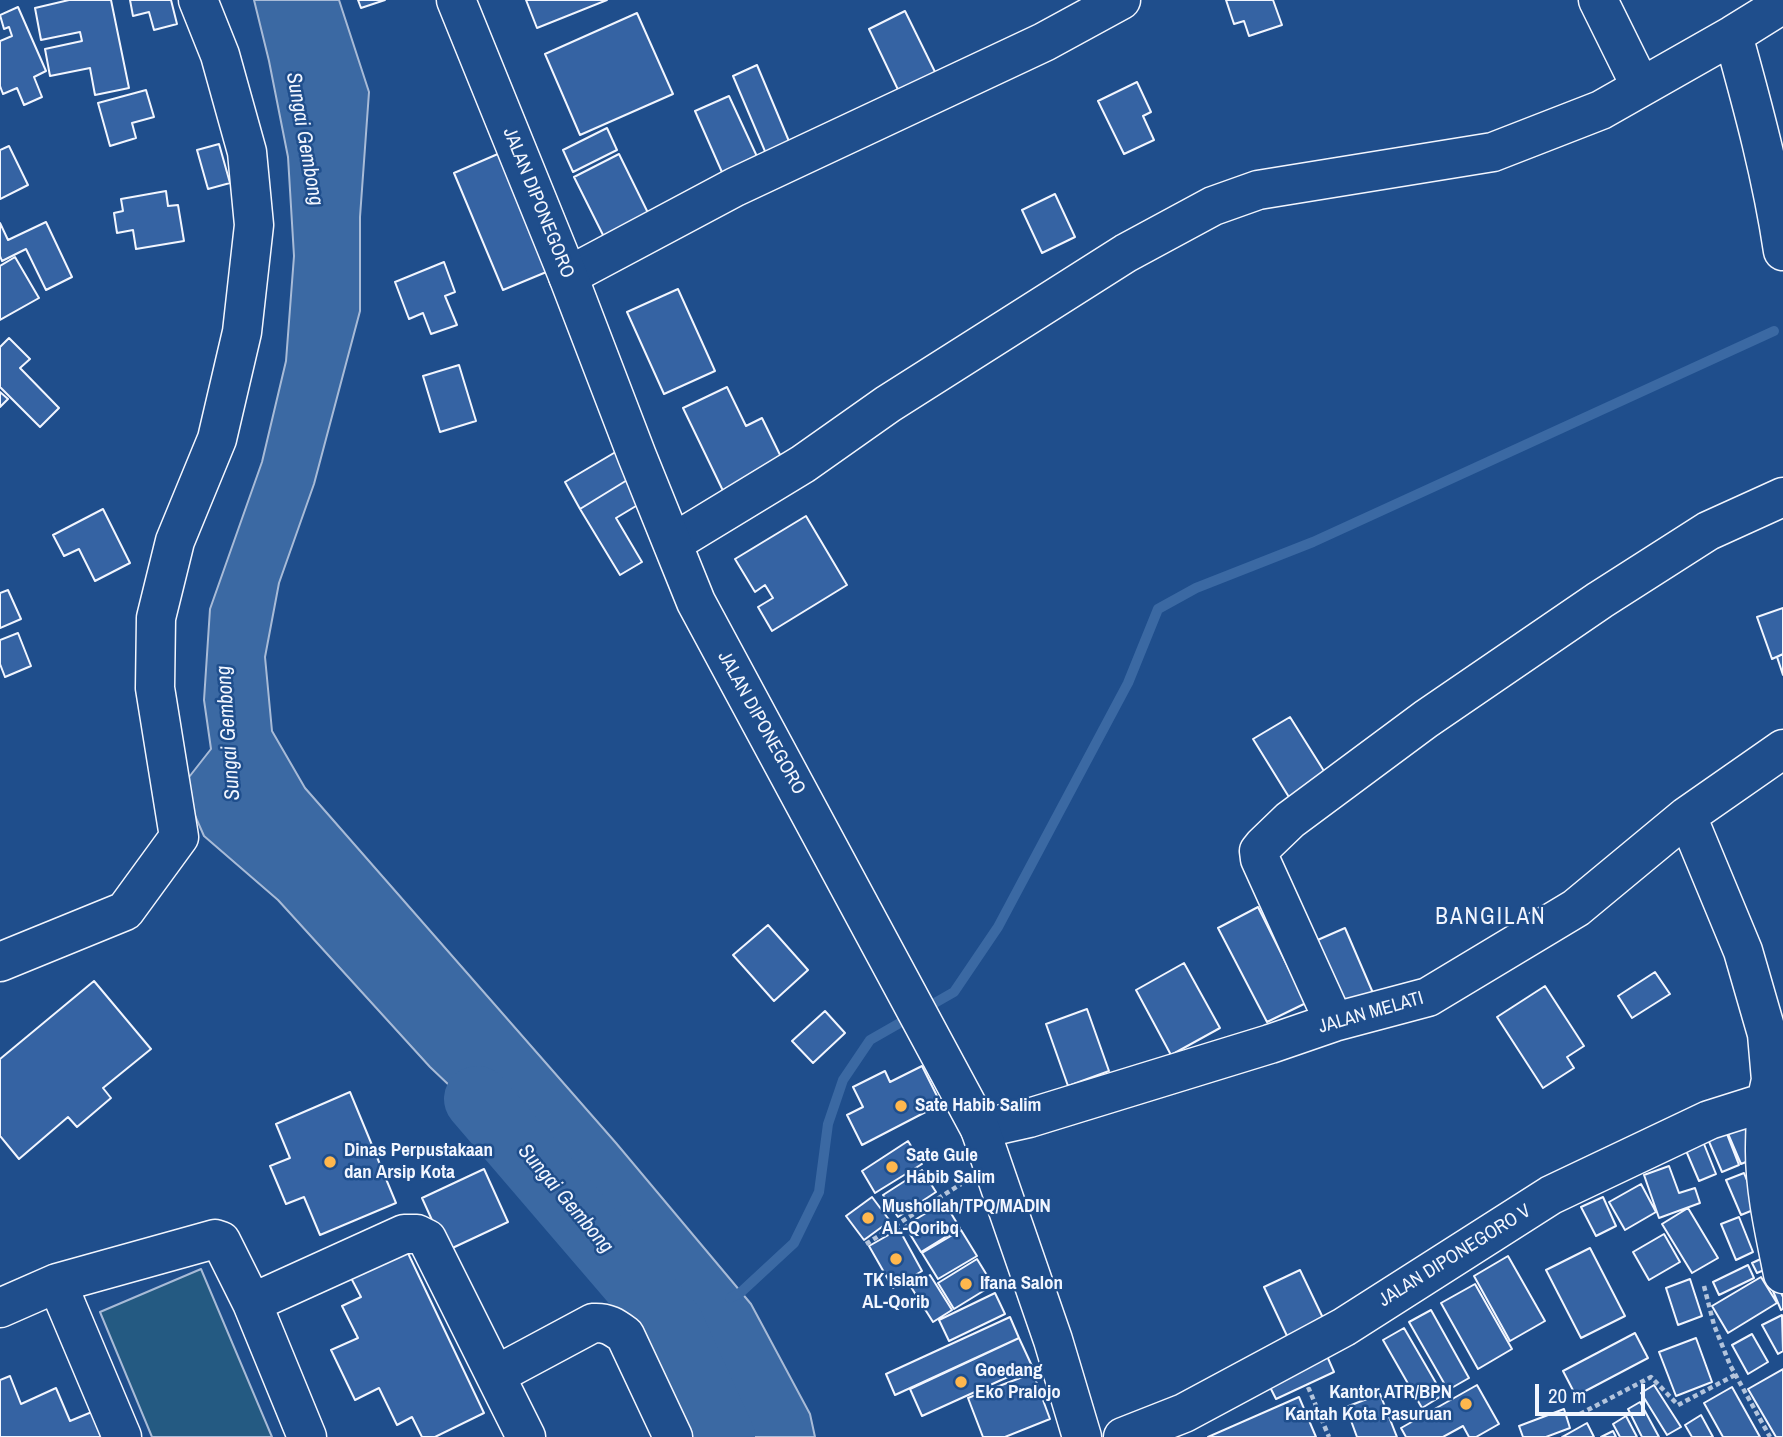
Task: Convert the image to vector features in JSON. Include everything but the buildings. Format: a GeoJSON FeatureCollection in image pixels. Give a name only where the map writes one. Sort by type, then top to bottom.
{"type":"FeatureCollection","features":[{"type":"Feature","properties":{"kind":"street"},"geometry":{"type":"LineString","coordinates":[[0,962],[125,911],[178,837],[155,688],[156,618],[176,541],[217,439],[242,332],[254,225],[247,152],[220,55],[198,0]]}},
{"type":"Feature","properties":{"kind":"street","name":"JALAN DIPONEGORO"},"geometry":{"type":"LineString","coordinates":[[456,0],[569,276],[696,602],[986,1147],[1053,1340],[1082,1437]]}},
{"type":"Feature","properties":{"kind":"street"},"geometry":{"type":"LineString","coordinates":[[569,276],[735,187],[1044,42],[1121,0]]}},
{"type":"Feature","properties":{"kind":"street"},"geometry":{"type":"LineString","coordinates":[[1598,0],[1641,87]]}},
{"type":"Feature","properties":{"kind":"street"},"geometry":{"type":"LineString","coordinates":[[673,543],[803,464],[899,397],[1126,253],[1213,206],[1258,190],[1493,152],[1601,110],[1783,4]]}},
{"type":"Feature","properties":{"kind":"street"},"geometry":{"type":"LineString","coordinates":[[1733,35],[1762,138],[1783,251]]}},
{"type":"Feature","properties":{"kind":"street"},"geometry":{"type":"LineString","coordinates":[[1335,1022],[1260,859],[1259,851],[1263,846],[1290,820],[1426,719],[1600,600],[1708,531],[1783,497]]}},
{"type":"Feature","properties":{"kind":"street","name":"JALAN MELATI"},"geometry":{"type":"LineString","coordinates":[[986,1147],[1029,1118],[1335,1022],[1427,997],[1576,908],[1687,816],[1783,749]]}},
{"type":"Feature","properties":{"kind":"street"},"geometry":{"type":"LineString","coordinates":[[1687,816],[1743,951],[1767,1034],[1771,1080],[1765,1149],[1773,1223],[1783,1274]]}},
{"type":"Feature","properties":{"kind":"street","name":"JALAN DIPONEGORO V"},"geometry":{"type":"LineString","coordinates":[[1123,1437],[1184,1413],[1344,1327],[1551,1195],[1709,1120],[1766,1117]]}},
{"type":"Feature","properties":{"kind":"street"},"geometry":{"type":"LineString","coordinates":[[252,1303],[382,1243],[404,1234],[417,1234],[427,1239],[526,1437]]}},
{"type":"Feature","properties":{"kind":"street"},"geometry":{"type":"LineString","coordinates":[[0,1308],[57,1283],[215,1239],[224,1244],[252,1303],[307,1437]]}},
{"type":"Feature","properties":{"kind":"street"},"geometry":{"type":"LineString","coordinates":[[57,1283],[122,1437]]}},
{"type":"Feature","properties":{"kind":"street"},"geometry":{"type":"LineString","coordinates":[[496,1375],[593,1324],[604,1322],[625,1335],[673,1437]]}},
{"type":"Feature","properties":{"kind":"path"},"geometry":{"type":"LineString","coordinates":[[866,1244],[986,1147]]}},
{"type":"Feature","properties":{"kind":"path"},"geometry":{"type":"LineString","coordinates":[[1704,1286],[1714,1325],[1735,1375],[1770,1437]]}},
{"type":"Feature","properties":{"kind":"path"},"geometry":{"type":"LineString","coordinates":[[1580,1414],[1651,1377],[1678,1405],[1735,1375]]}},
{"type":"Feature","properties":{"kind":"shaded area"},"geometry":{"type":"Polygon","coordinates":[[[201,1269],[272,1437],[152,1437],[100,1312],[201,1269]]]}},
{"type":"Feature","properties":{"kind":"water"},"geometry":{"type":"Polygon","coordinates":[[[254,0],[339,0],[369,92],[360,217],[360,311],[314,484],[279,583],[265,657],[272,731],[305,788],[616,1143],[751,1304],[810,1414],[815,1437],[719,1437],[642,1290],[556,1187],[430,1067],[278,900],[204,836],[182,786],[211,749],[204,700],[210,609],[262,462],[286,361],[294,256],[288,157],[254,0]]]}},
{"type":"Feature","properties":{"kind":"waterway"},"geometry":{"type":"LineString","coordinates":[[730,1298],[740,1293],[794,1243],[819,1192],[828,1124],[843,1080],[870,1040],[954,992],[998,927],[1128,683],[1158,609],[1196,588],[1313,542],[1774,331]]}},
{"type":"Feature","properties":{"kind":"waterway","name":"Sungai Gembong"},"geometry":{"type":"LineString","coordinates":[[477,1099],[671,1325],[722,1437]]}},
{"type":"Feature","properties":{"kind":"place","name":"Sate Habib Salim"},"geometry":{"type":"Point","coordinates":[901,1106]}},
{"type":"Feature","properties":{"kind":"place","name":"Dinas Perpustakaan dan Arsip Kota"},"geometry":{"type":"Point","coordinates":[330,1162]}},
{"type":"Feature","properties":{"kind":"place","name":"Sate Gule Habib Salim"},"geometry":{"type":"Point","coordinates":[892,1167]}},
{"type":"Feature","properties":{"kind":"place","name":"Mushollah/TPQ/MADIN AL-Qoribq"},"geometry":{"type":"Point","coordinates":[868,1218]}},
{"type":"Feature","properties":{"kind":"place","name":"TK Islam AL-Qorib"},"geometry":{"type":"Point","coordinates":[896,1259]}},
{"type":"Feature","properties":{"kind":"place","name":"Ifana Salon"},"geometry":{"type":"Point","coordinates":[966,1284]}},
{"type":"Feature","properties":{"kind":"place","name":"Goedang Eko Pralojo"},"geometry":{"type":"Point","coordinates":[961,1382]}},
{"type":"Feature","properties":{"kind":"place","name":"Kantor ATR/BPN Kantah Kota Pasuruan"},"geometry":{"type":"Point","coordinates":[1466,1404]}},
{"type":"Feature","properties":{"kind":"district","name":"BANGILAN"},"geometry":{"type":"Point","coordinates":[1491,918]}}]}
